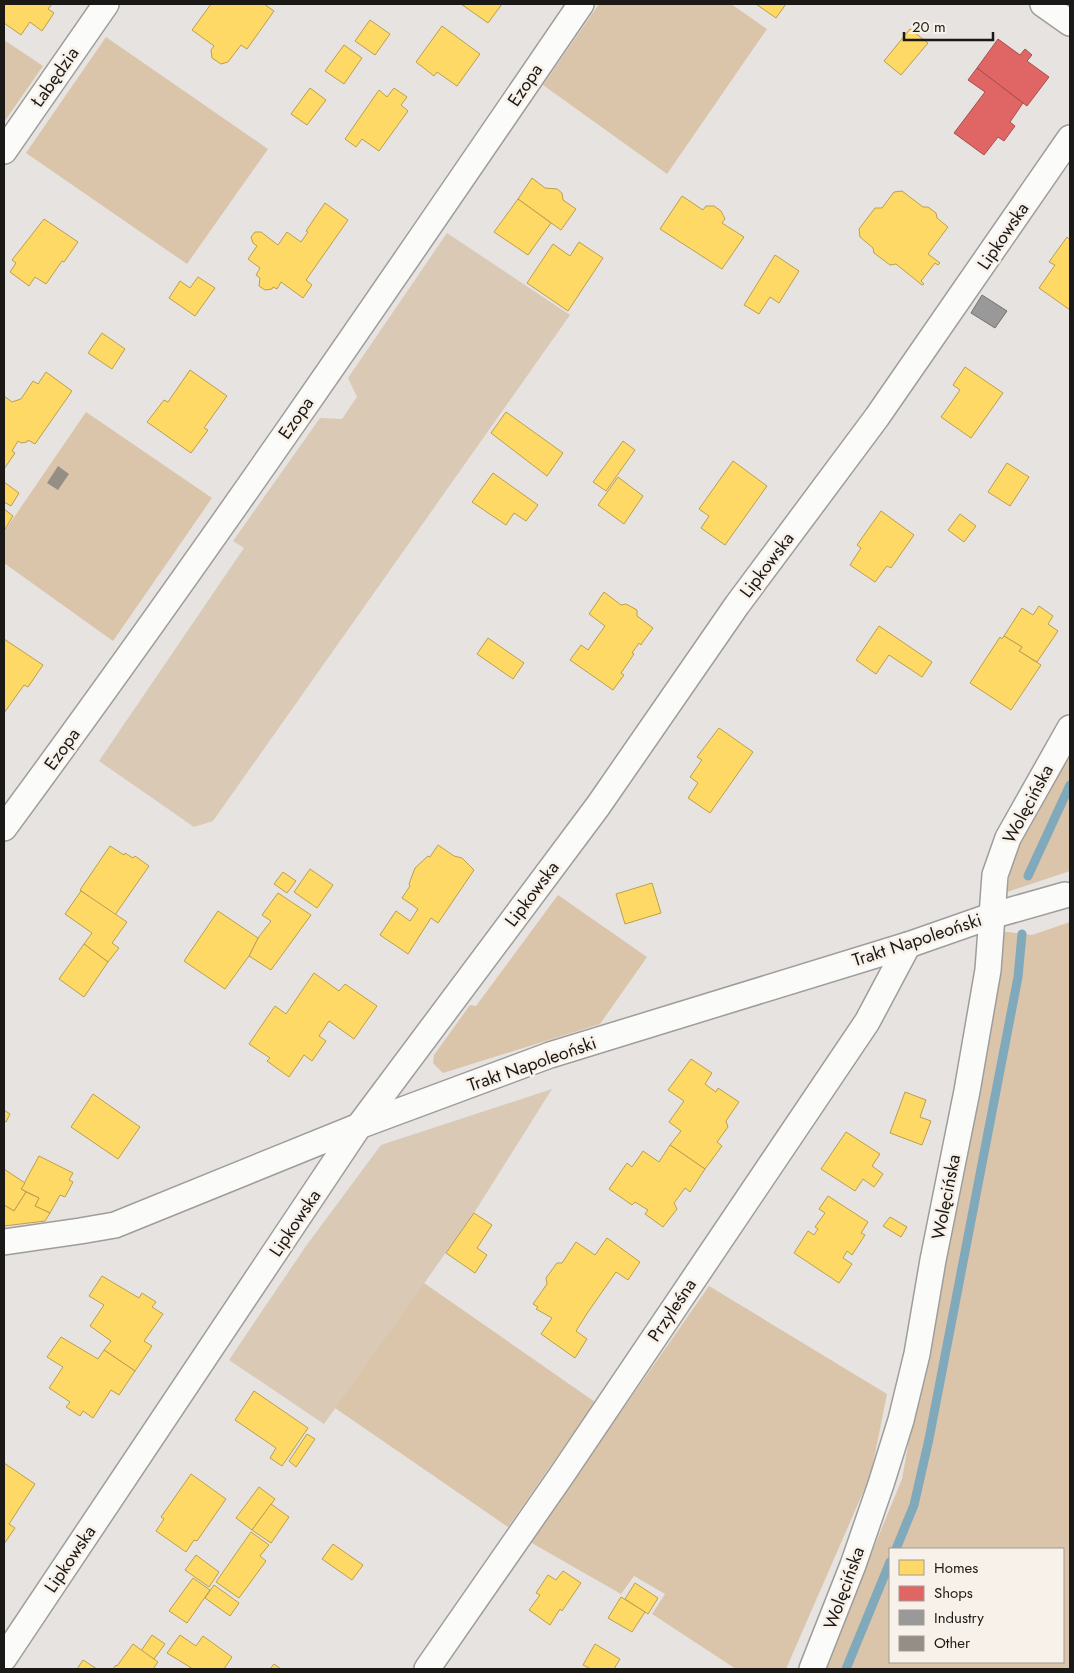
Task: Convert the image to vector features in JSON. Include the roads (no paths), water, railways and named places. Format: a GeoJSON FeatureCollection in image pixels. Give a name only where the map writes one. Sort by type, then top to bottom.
{"type":"FeatureCollection","features":[{"type":"Feature","properties":{"kind":"street","name":"Łabędzia"},"geometry":{"type":"LineString","coordinates":[[4,151],[106,4]]}},
{"type":"Feature","properties":{"kind":"street","name":"Ezopa"},"geometry":{"type":"LineString","coordinates":[[4,828],[108,685],[315,392],[581,4]]}},
{"type":"Feature","properties":{"kind":"street"},"geometry":{"type":"LineString","coordinates":[[1043,4],[1070,23]]}},
{"type":"Feature","properties":{"kind":"street","name":"Lipkowska"},"geometry":{"type":"LineString","coordinates":[[4,1658],[359,1126],[598,806],[737,605],[877,417],[1070,138]]}},
{"type":"Feature","properties":{"kind":"street","name":"Wolęcińska"},"geometry":{"type":"LineString","coordinates":[[812,1669],[853,1565],[885,1471],[901,1420],[917,1354],[988,970],[995,875],[1008,838],[1070,728]]}},
{"type":"Feature","properties":{"kind":"street","name":"Trakt Napoleoński"},"geometry":{"type":"LineString","coordinates":[[4,1242],[114,1225],[359,1126],[550,1055],[908,945],[991,916],[1065,895]]}},
{"type":"Feature","properties":{"kind":"street","name":"Przyleśna"},"geometry":{"type":"LineString","coordinates":[[427,1669],[561,1476],[868,1022],[908,945]]}},
{"type":"Feature","properties":{"kind":"waterway"},"geometry":{"type":"LineString","coordinates":[[1028,876],[1070,785]]}},
{"type":"Feature","properties":{"kind":"waterway"},"geometry":{"type":"LineString","coordinates":[[896,1548],[914,1505],[929,1439],[1018,977],[1022,934]]}},
{"type":"Feature","properties":{"kind":"waterway"},"geometry":{"type":"LineString","coordinates":[[846,1669],[889,1564]]}}]}
